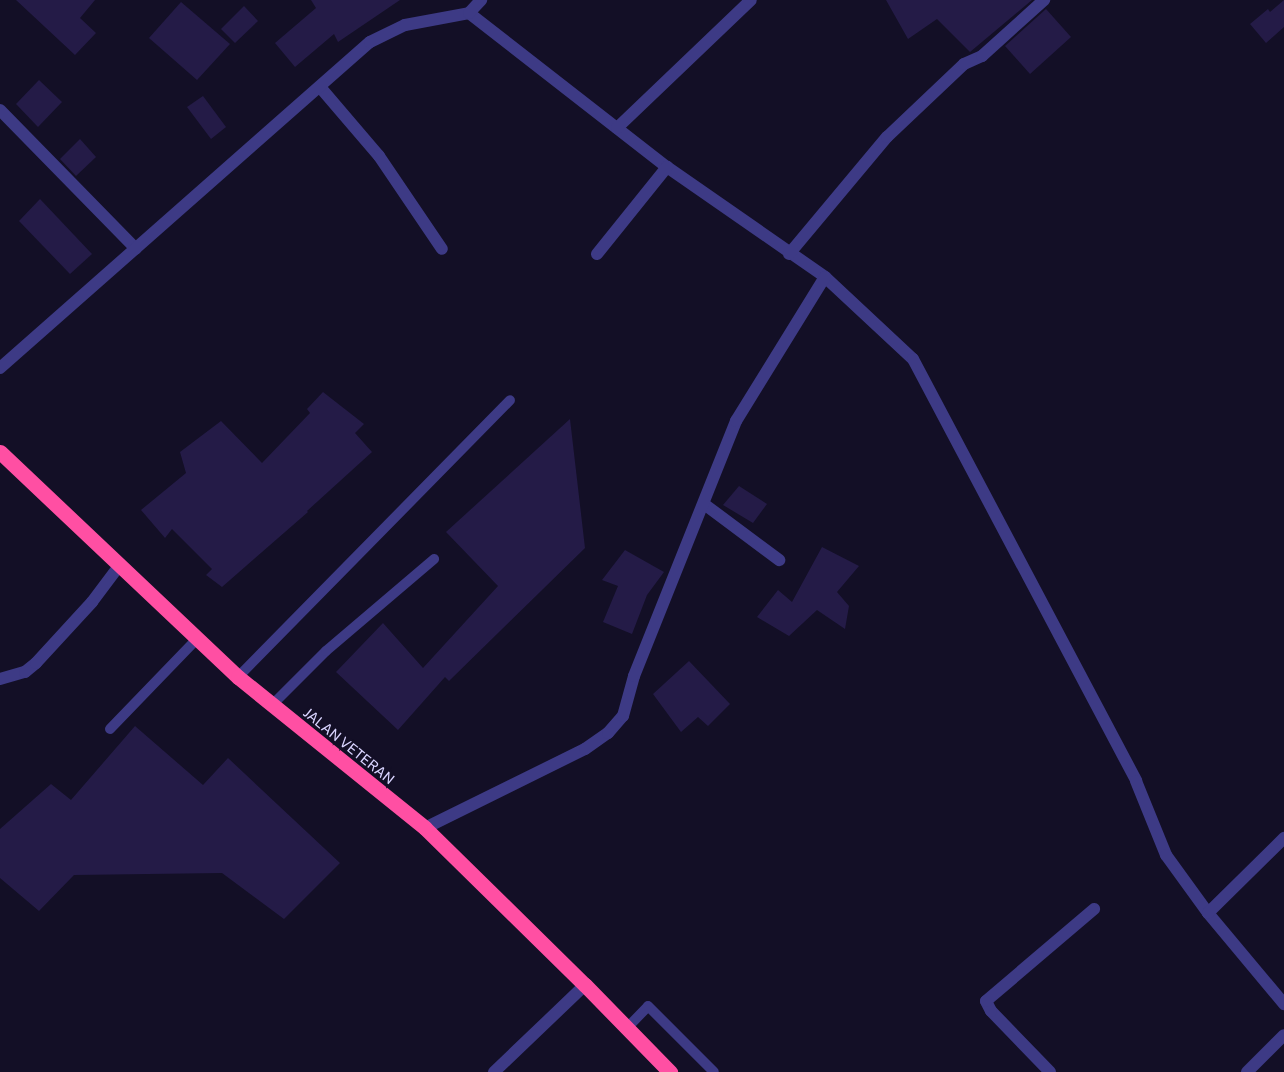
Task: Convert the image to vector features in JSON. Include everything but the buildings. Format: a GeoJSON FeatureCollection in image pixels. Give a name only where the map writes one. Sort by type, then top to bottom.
{"type":"FeatureCollection","features":[{"type":"Feature","properties":{"kind":"highway","name":"JALAN VETERAN"},"geometry":{"type":"LineString","coordinates":[[0,452],[238,677],[425,828],[585,985],[670,1072]]}},
{"type":"Feature","properties":{"kind":"street"},"geometry":{"type":"LineString","coordinates":[[0,368],[370,42],[405,25],[469,14],[481,0]]}},
{"type":"Feature","properties":{"kind":"street"},"geometry":{"type":"LineString","coordinates":[[617,128],[751,0]]}},
{"type":"Feature","properties":{"kind":"street"},"geometry":{"type":"LineString","coordinates":[[789,254],[887,137],[964,64],[982,56],[1044,0]]}},
{"type":"Feature","properties":{"kind":"street"},"geometry":{"type":"LineString","coordinates":[[469,14],[667,167],[789,254],[825,277],[913,359],[1136,781],[1166,854],[1208,913],[1284,1004]]}},
{"type":"Feature","properties":{"kind":"street"},"geometry":{"type":"LineString","coordinates":[[320,87],[379,156],[442,250]]}},
{"type":"Feature","properties":{"kind":"street"},"geometry":{"type":"LineString","coordinates":[[0,110],[136,250]]}},
{"type":"Feature","properties":{"kind":"street"},"geometry":{"type":"LineString","coordinates":[[597,254],[667,167]]}},
{"type":"Feature","properties":{"kind":"street"},"geometry":{"type":"LineString","coordinates":[[425,828],[585,749],[608,733],[623,716],[634,676],[736,421],[825,277]]}},
{"type":"Feature","properties":{"kind":"street"},"geometry":{"type":"LineString","coordinates":[[704,504],[779,560]]}},
{"type":"Feature","properties":{"kind":"street"},"geometry":{"type":"LineString","coordinates":[[0,679],[25,672],[36,663],[92,602],[119,566]]}},
{"type":"Feature","properties":{"kind":"street"},"geometry":{"type":"LineString","coordinates":[[1208,913],[1284,838]]}},
{"type":"Feature","properties":{"kind":"street"},"geometry":{"type":"LineString","coordinates":[[1050,1072],[991,1011],[986,1001],[1094,909]]}},
{"type":"Feature","properties":{"kind":"street"},"geometry":{"type":"LineString","coordinates":[[494,1072],[585,985]]}},
{"type":"Feature","properties":{"kind":"street"},"geometry":{"type":"LineString","coordinates":[[1247,1072],[1284,1035]]}},
{"type":"Feature","properties":{"kind":"lane"},"geometry":{"type":"LineString","coordinates":[[238,677],[510,400]]}},
{"type":"Feature","properties":{"kind":"lane"},"geometry":{"type":"LineString","coordinates":[[272,705],[326,651],[434,559]]}},
{"type":"Feature","properties":{"kind":"lane"},"geometry":{"type":"LineString","coordinates":[[110,729],[197,639]]}},
{"type":"Feature","properties":{"kind":"lane"},"geometry":{"type":"LineString","coordinates":[[627,1028],[648,1006],[714,1072]]}}]}
